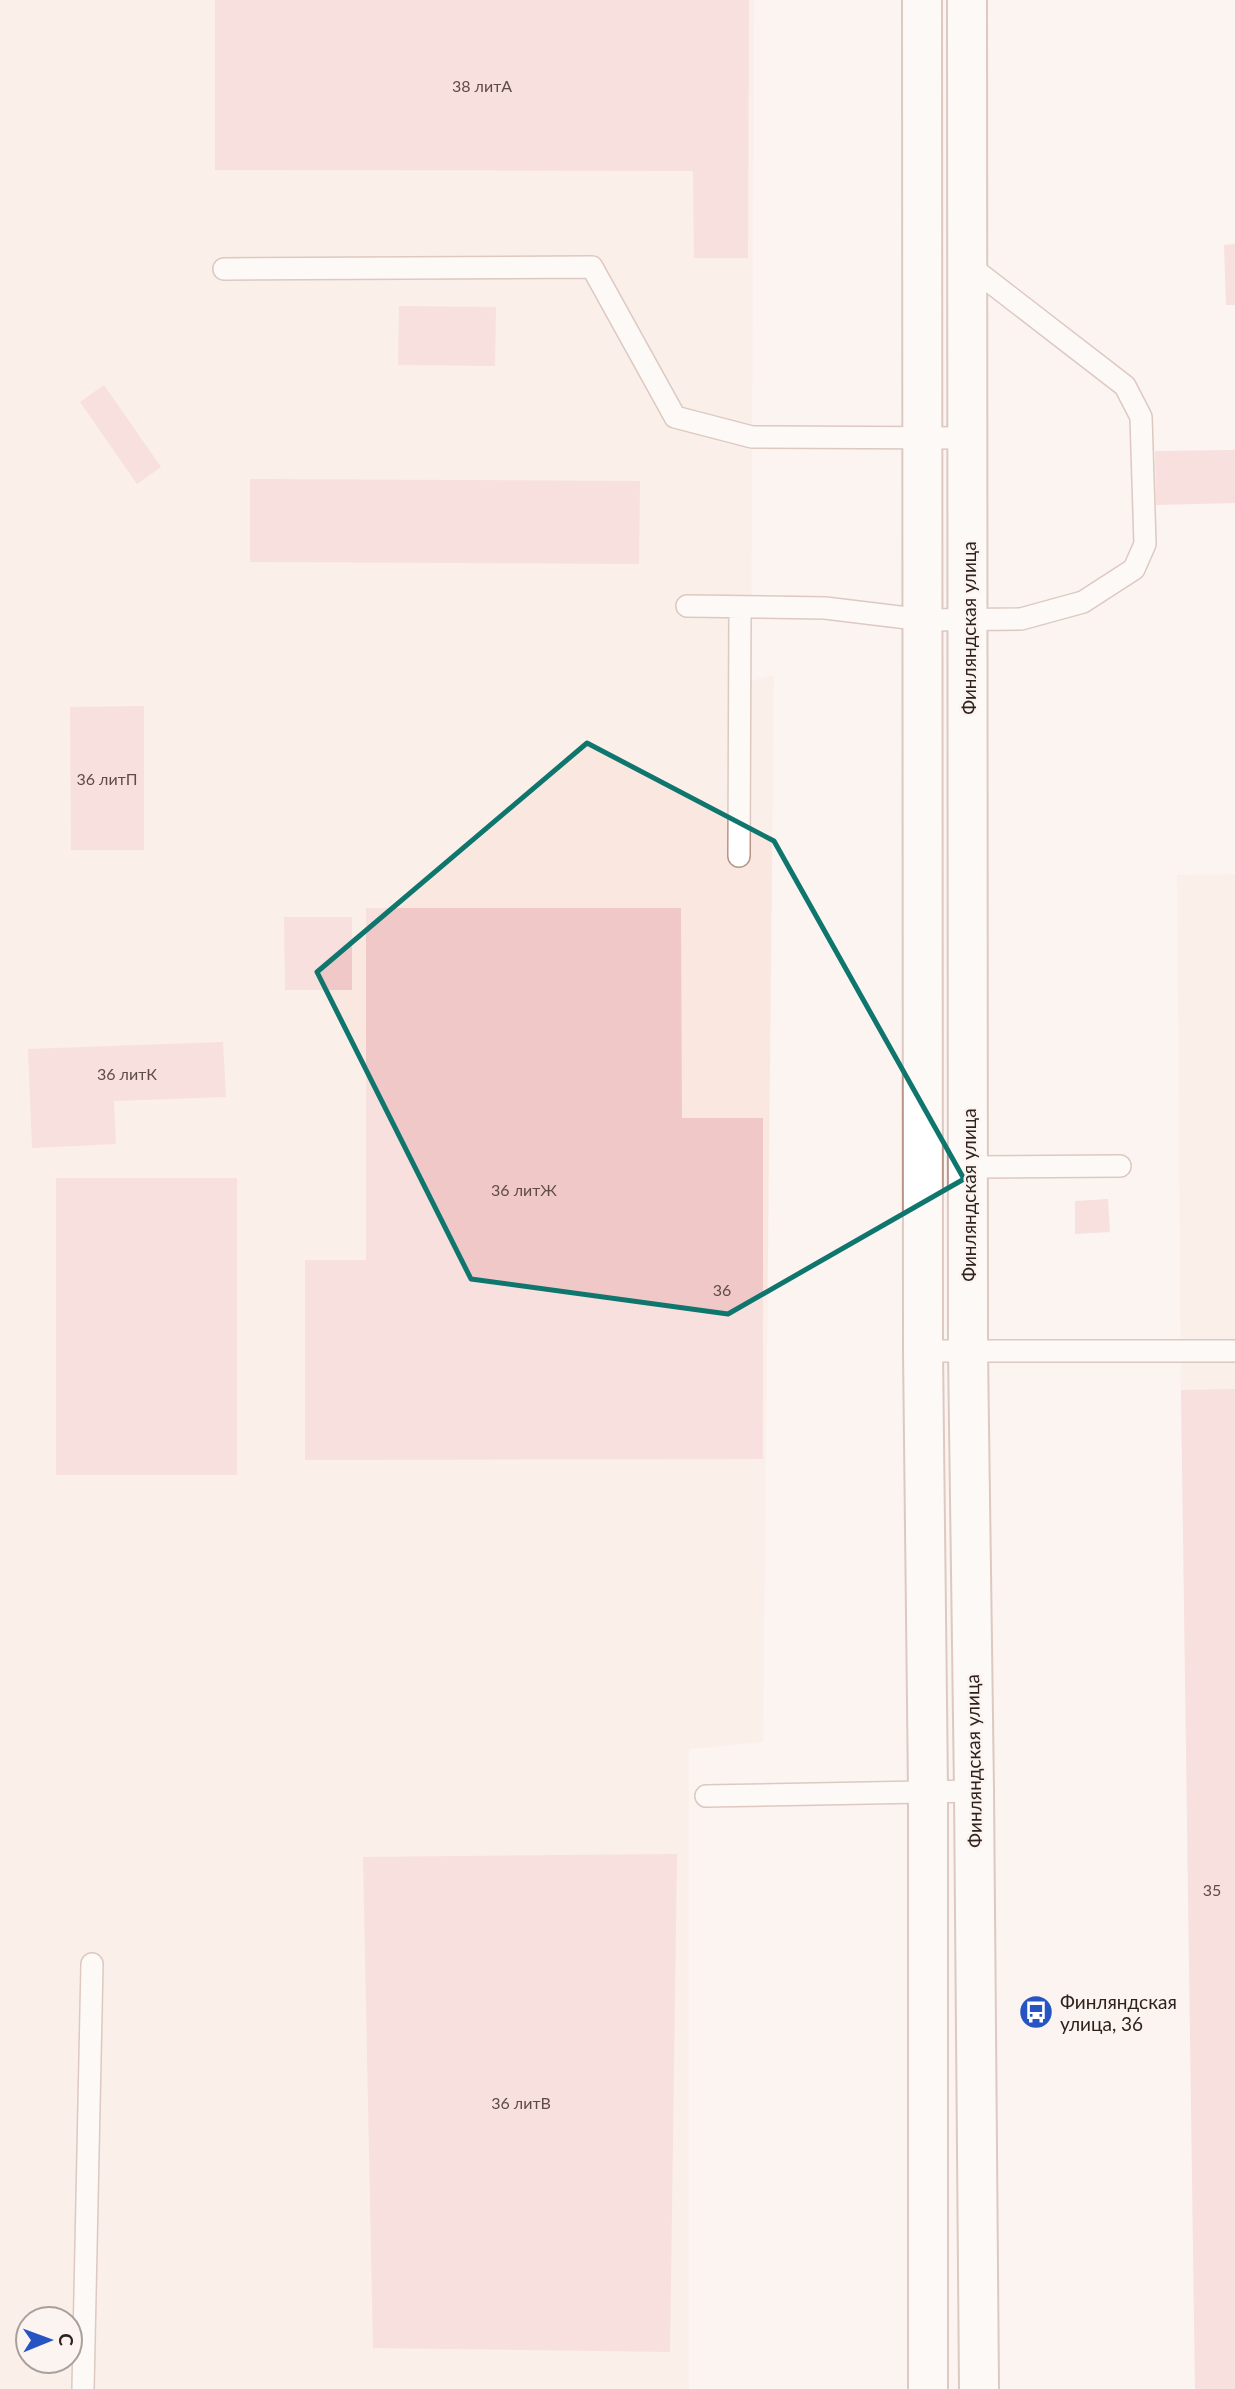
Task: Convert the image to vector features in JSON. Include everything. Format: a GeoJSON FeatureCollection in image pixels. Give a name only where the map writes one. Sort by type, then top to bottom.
{"type":"FeatureCollection","features":[{"type":"Feature","properties":{"kind":"street"},"geometry":{"type":"LineString","coordinates":[[922,0],[923,1351],[928,1791],[928,2389]]}},
{"type":"Feature","properties":{"kind":"street","name":"Финляндская улица"},"geometry":{"type":"LineString","coordinates":[[967,0],[968,1351],[979,2389]]}},
{"type":"Feature","properties":{"kind":"lane"},"geometry":{"type":"LineString","coordinates":[[687,606],[825,608],[924,621],[1021,620],[1083,602],[1134,569],[1145,544],[1141,417],[1125,386],[967,264]]}},
{"type":"Feature","properties":{"kind":"lane"},"geometry":{"type":"LineString","coordinates":[[224,269],[592,267],[675,417],[752,437],[967,438]]}},
{"type":"Feature","properties":{"kind":"lane"},"geometry":{"type":"LineString","coordinates":[[739,856],[740,607]]}},
{"type":"Feature","properties":{"kind":"lane"},"geometry":{"type":"LineString","coordinates":[[968,1167],[1120,1167]]}},
{"type":"Feature","properties":{"kind":"lane"},"geometry":{"type":"LineString","coordinates":[[923,1351],[1235,1351]]}},
{"type":"Feature","properties":{"kind":"lane"},"geometry":{"type":"LineString","coordinates":[[706,1796],[974,1791]]}},
{"type":"Feature","properties":{"kind":"lane"},"geometry":{"type":"LineString","coordinates":[[83,2389],[92,1964]]}},
{"type":"Feature","properties":{"kind":"highlighted area"},"geometry":{"type":"Polygon","coordinates":[[[587,743],[774,841],[964,1179],[728,1314],[471,1279],[317,972],[587,743]]]}},
{"type":"Feature","properties":{"kind":"shaded area"},"geometry":{"type":"Polygon","coordinates":[[[0,0],[754,0],[751,681],[774,675],[763,1742],[689,1749],[689,2389],[0,2389],[0,0]]]}},
{"type":"Feature","properties":{"kind":"shaded area"},"geometry":{"type":"Polygon","coordinates":[[[1235,874],[1235,2389],[1195,2389],[1181,1390],[1177,875],[1235,874]]]}},
{"type":"Feature","properties":{"kind":"building"},"geometry":{"type":"Polygon","coordinates":[[[215,0],[749,0],[748,258],[694,258],[693,171],[215,170],[215,0]]]}},
{"type":"Feature","properties":{"kind":"building"},"geometry":{"type":"Polygon","coordinates":[[[1235,244],[1235,305],[1226,305],[1224,245],[1235,244]]]}},
{"type":"Feature","properties":{"kind":"building"},"geometry":{"type":"Polygon","coordinates":[[[399,306],[496,307],[495,366],[398,365],[399,306]]]}},
{"type":"Feature","properties":{"kind":"building"},"geometry":{"type":"Polygon","coordinates":[[[104,385],[161,467],[137,484],[80,402],[104,385]]]}},
{"type":"Feature","properties":{"kind":"building"},"geometry":{"type":"Polygon","coordinates":[[[1235,450],[1235,503],[1156,505],[1155,451],[1235,450]]]}},
{"type":"Feature","properties":{"kind":"building"},"geometry":{"type":"Polygon","coordinates":[[[250,479],[640,481],[639,564],[250,562],[250,479]]]}},
{"type":"Feature","properties":{"kind":"building"},"geometry":{"type":"Polygon","coordinates":[[[144,706],[144,850],[71,850],[70,707],[144,706]]]}},
{"type":"Feature","properties":{"kind":"building"},"geometry":{"type":"Polygon","coordinates":[[[366,908],[681,908],[682,1118],[763,1118],[763,1459],[305,1460],[305,1260],[366,1260],[366,908]]]}},
{"type":"Feature","properties":{"kind":"building"},"geometry":{"type":"Polygon","coordinates":[[[284,917],[352,917],[352,990],[285,990],[284,917]]]}},
{"type":"Feature","properties":{"kind":"building"},"geometry":{"type":"Polygon","coordinates":[[[223,1042],[226,1097],[114,1101],[116,1144],[32,1148],[28,1049],[223,1042]]]}},
{"type":"Feature","properties":{"kind":"building"},"geometry":{"type":"Polygon","coordinates":[[[56,1178],[237,1178],[237,1475],[56,1475],[56,1178]]]}},
{"type":"Feature","properties":{"kind":"building"},"geometry":{"type":"Polygon","coordinates":[[[1108,1199],[1110,1232],[1075,1234],[1075,1201],[1108,1199]]]}},
{"type":"Feature","properties":{"kind":"building"},"geometry":{"type":"Polygon","coordinates":[[[1235,1389],[1235,2389],[1195,2389],[1181,1390],[1235,1389]]]}},
{"type":"Feature","properties":{"kind":"building"},"geometry":{"type":"Polygon","coordinates":[[[677,1854],[670,2352],[373,2348],[363,1857],[677,1854]]]}},
{"type":"Feature","properties":{"kind":"place","name":"Финляндская улица, 36"},"geometry":{"type":"Point","coordinates":[1036,2012]}}]}
